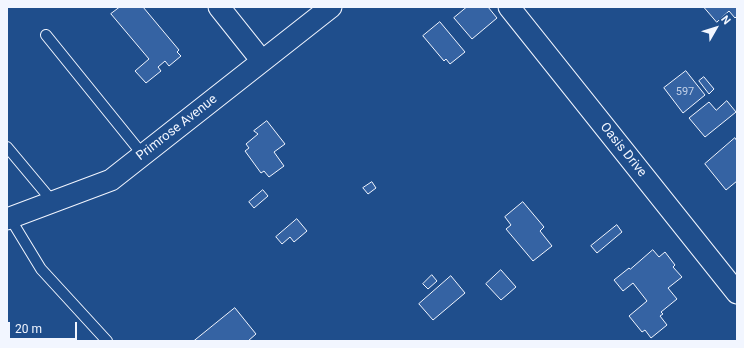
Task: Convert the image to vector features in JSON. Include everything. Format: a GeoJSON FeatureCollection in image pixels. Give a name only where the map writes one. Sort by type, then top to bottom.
{"type":"FeatureCollection","features":[{"type":"Feature","properties":{"kind":"street"},"geometry":{"type":"LineString","coordinates":[[219,7],[262,61]]}},
{"type":"Feature","properties":{"kind":"street","name":"Primrose Avenue"},"geometry":{"type":"LineString","coordinates":[[9,219],[111,180],[331,7]]}},
{"type":"Feature","properties":{"kind":"street","name":"Oasis Drive"},"geometry":{"type":"LineString","coordinates":[[509,7],[737,294]]}},
{"type":"Feature","properties":{"kind":"lane"},"geometry":{"type":"LineString","coordinates":[[46,35],[143,155]]}},
{"type":"Feature","properties":{"kind":"lane"},"geometry":{"type":"LineString","coordinates":[[7,148],[53,202]]}},
{"type":"Feature","properties":{"kind":"lane"},"geometry":{"type":"LineString","coordinates":[[9,219],[42,269],[107,341]]}},
{"type":"Feature","properties":{"kind":"building"},"geometry":{"type":"Polygon","coordinates":[[[120,7],[143,7],[179,50],[177,52],[181,56],[169,66],[165,61],[158,67],[161,71],[146,83],[135,71],[149,59],[111,14],[120,7]]]}},
{"type":"Feature","properties":{"kind":"building"},"geometry":{"type":"Polygon","coordinates":[[[467,7],[488,7],[497,18],[472,39],[454,18],[467,7]]]}},
{"type":"Feature","properties":{"kind":"building"},"geometry":{"type":"Polygon","coordinates":[[[704,7],[737,7],[737,16],[735,18],[729,11],[717,22],[704,7]]]}},
{"type":"Feature","properties":{"kind":"building"},"geometry":{"type":"Polygon","coordinates":[[[440,22],[465,52],[450,64],[446,59],[444,61],[423,36],[440,22]]]}},
{"type":"Feature","properties":{"kind":"building"},"geometry":{"type":"Polygon","coordinates":[[[686,71],[705,95],[683,113],[664,88],[686,71]]]}},
{"type":"Feature","properties":{"kind":"building"},"geometry":{"type":"Polygon","coordinates":[[[704,77],[714,89],[709,94],[699,81],[704,77]]]}},
{"type":"Feature","properties":{"kind":"building"},"geometry":{"type":"Polygon","coordinates":[[[727,101],[736,112],[705,137],[689,118],[709,102],[716,110],[727,101]]]}},
{"type":"Feature","properties":{"kind":"building"},"geometry":{"type":"Polygon","coordinates":[[[267,121],[285,144],[274,152],[284,166],[269,177],[264,171],[261,173],[245,151],[249,148],[246,144],[258,134],[254,131],[267,121]]]}},
{"type":"Feature","properties":{"kind":"building"},"geometry":{"type":"Polygon","coordinates":[[[735,138],[737,141],[737,181],[726,190],[705,164],[735,138]]]}},
{"type":"Feature","properties":{"kind":"building"},"geometry":{"type":"Polygon","coordinates":[[[372,182],[376,188],[368,194],[363,188],[372,182]]]}},
{"type":"Feature","properties":{"kind":"building"},"geometry":{"type":"Polygon","coordinates":[[[263,190],[268,196],[254,208],[249,202],[263,190]]]}},
{"type":"Feature","properties":{"kind":"building"},"geometry":{"type":"Polygon","coordinates":[[[523,202],[544,227],[540,231],[552,246],[533,261],[506,229],[511,225],[505,217],[523,202]]]}},
{"type":"Feature","properties":{"kind":"building"},"geometry":{"type":"Polygon","coordinates":[[[297,219],[307,231],[294,242],[290,237],[282,244],[276,237],[297,219]]]}},
{"type":"Feature","properties":{"kind":"building"},"geometry":{"type":"Polygon","coordinates":[[[617,225],[622,232],[597,253],[591,246],[617,225]]]}},
{"type":"Feature","properties":{"kind":"building"},"geometry":{"type":"Polygon","coordinates":[[[653,250],[659,257],[665,252],[675,265],[673,267],[682,277],[668,288],[677,299],[661,312],[663,314],[660,316],[667,325],[651,338],[645,330],[642,332],[629,316],[647,301],[633,283],[623,291],[614,280],[653,250]]]}},
{"type":"Feature","properties":{"kind":"building"},"geometry":{"type":"Polygon","coordinates":[[[501,270],[516,287],[501,300],[486,284],[501,270]]]}},
{"type":"Feature","properties":{"kind":"building"},"geometry":{"type":"Polygon","coordinates":[[[432,275],[437,281],[428,289],[423,284],[432,275]]]}},
{"type":"Feature","properties":{"kind":"building"},"geometry":{"type":"Polygon","coordinates":[[[451,276],[465,293],[433,320],[419,304],[451,276]]]}},
{"type":"Feature","properties":{"kind":"building"},"geometry":{"type":"Polygon","coordinates":[[[235,308],[256,334],[248,341],[194,341],[235,308]]]}}]}
